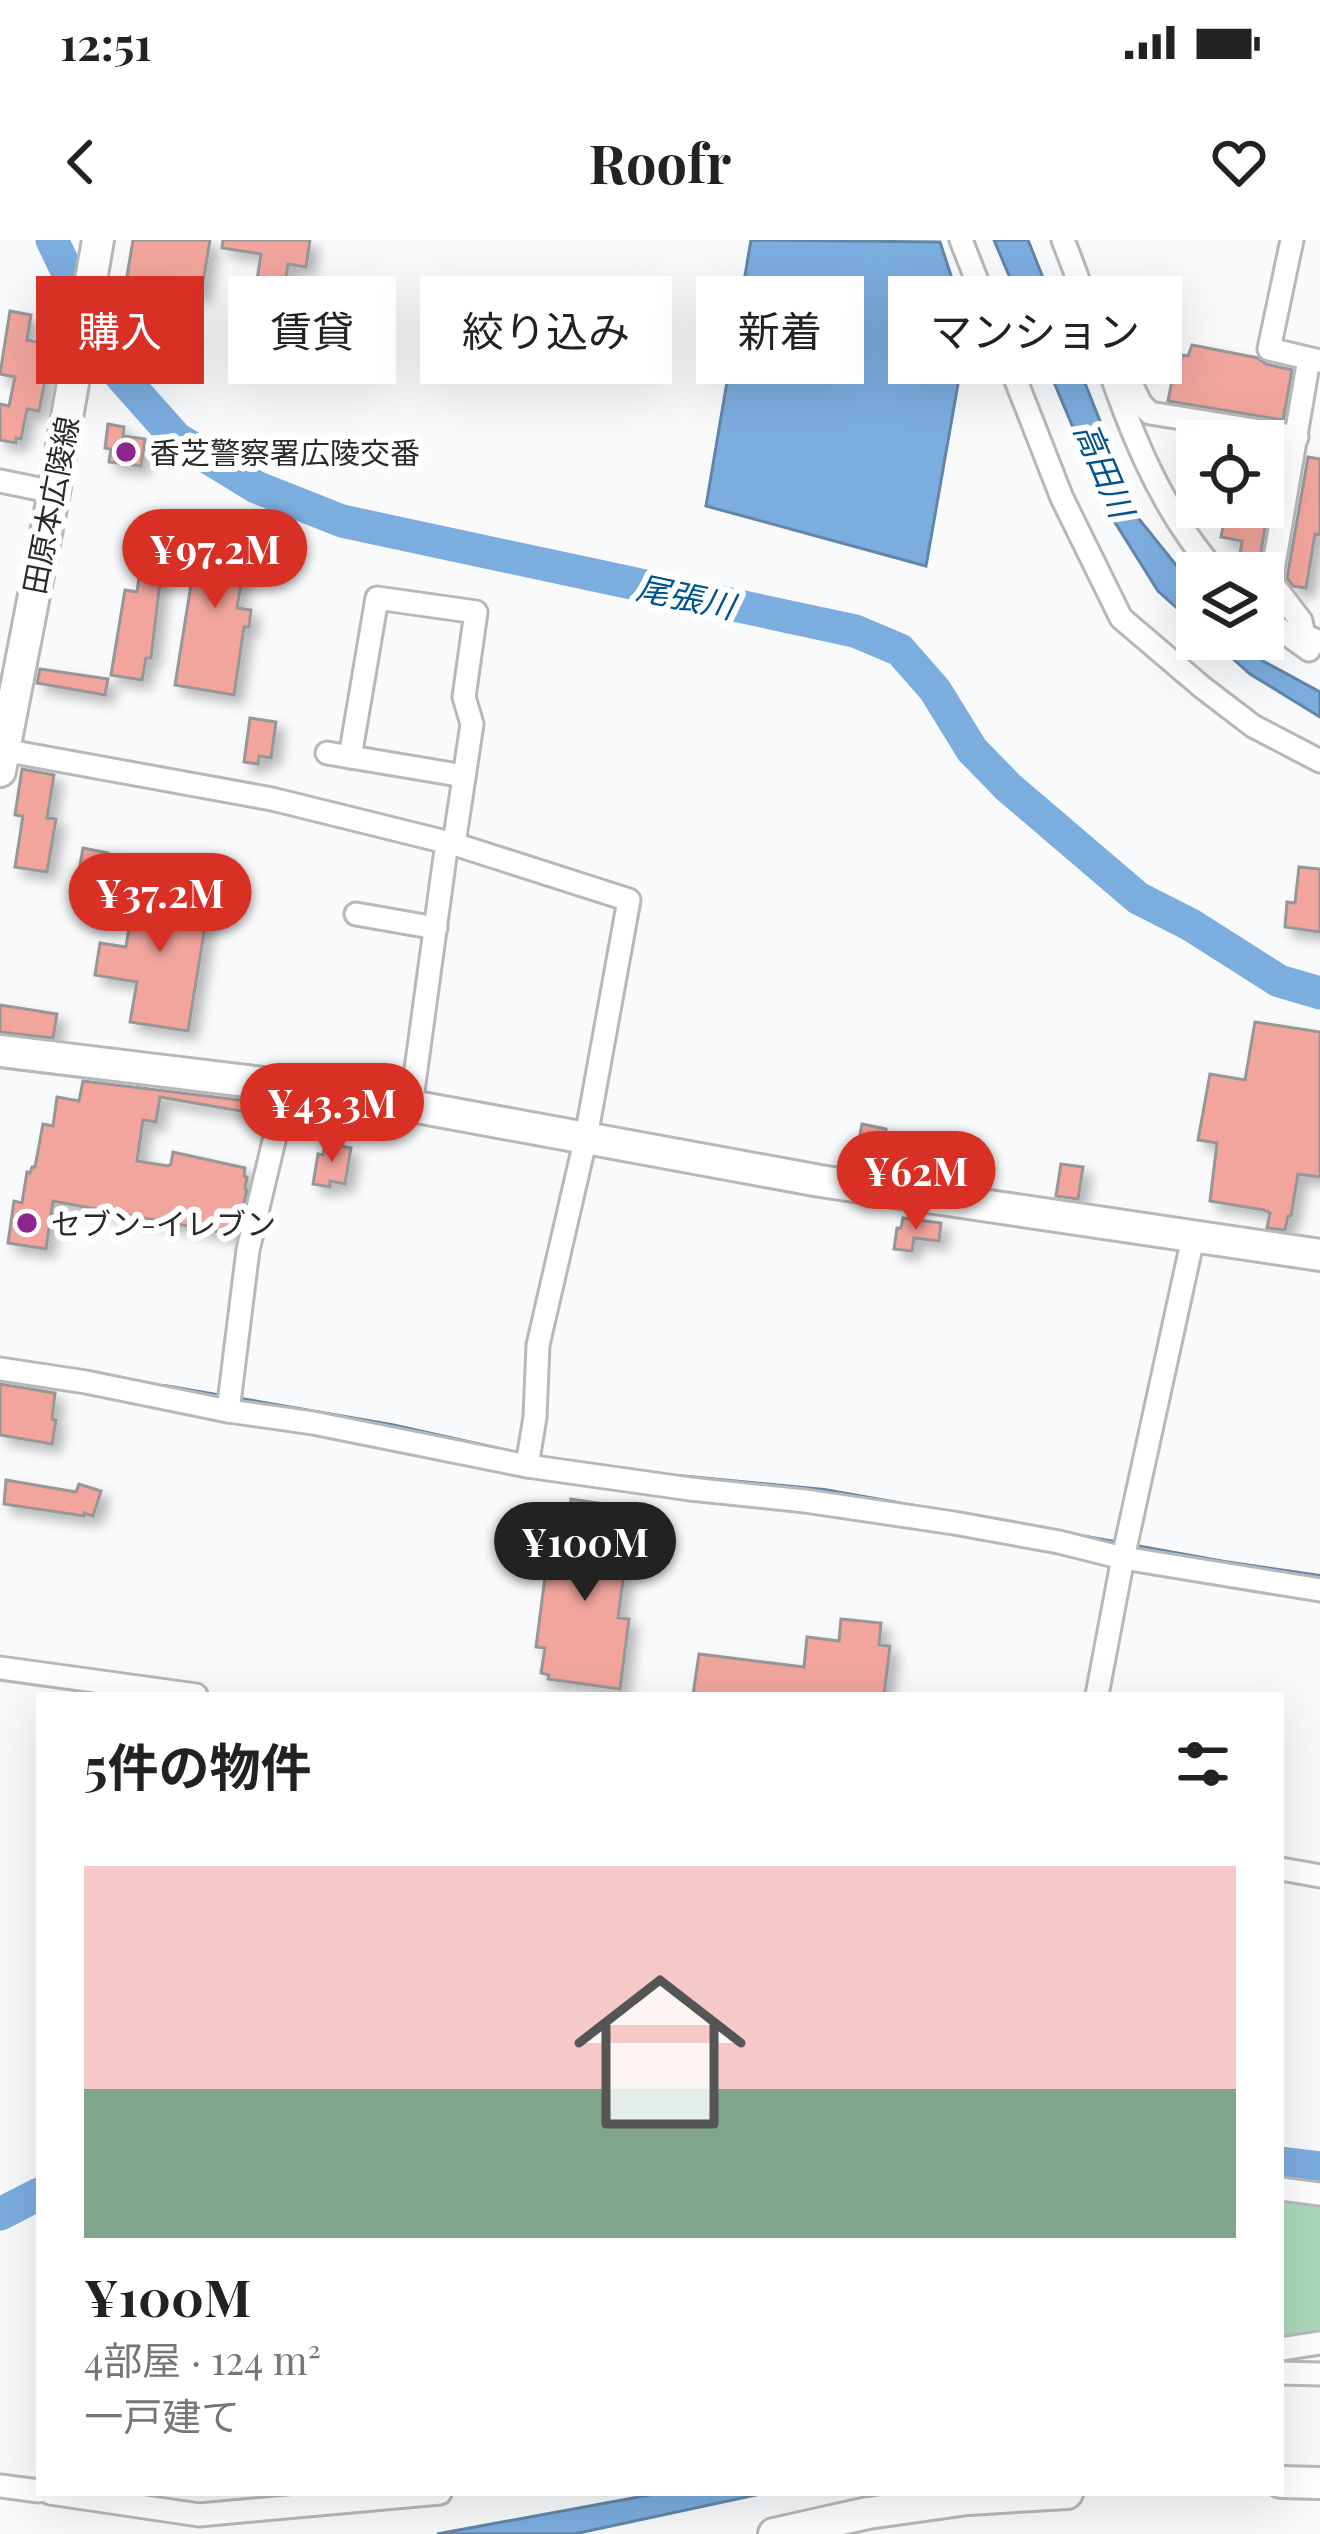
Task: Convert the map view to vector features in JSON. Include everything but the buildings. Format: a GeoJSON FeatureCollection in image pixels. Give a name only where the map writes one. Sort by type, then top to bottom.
{"type":"FeatureCollection","features":[{"type":"Feature","properties":{"kind":"street"},"geometry":{"type":"LineString","coordinates":[[961,240],[1062,498],[1121,618],[1253,725],[1320,760]]}},
{"type":"Feature","properties":{"kind":"street"},"geometry":{"type":"LineString","coordinates":[[1063,240],[1076,276]]}},
{"type":"Feature","properties":{"kind":"street"},"geometry":{"type":"LineString","coordinates":[[1284,500],[1314,360],[1269,349],[1292,240]]}},
{"type":"Feature","properties":{"kind":"street","name":"田原本広陵線"},"geometry":{"type":"LineString","coordinates":[[2,747],[96,254]]}},
{"type":"Feature","properties":{"kind":"street"},"geometry":{"type":"LineString","coordinates":[[1114,384],[1145,464],[1199,552]]}},
{"type":"Feature","properties":{"kind":"street"},"geometry":{"type":"LineString","coordinates":[[1131,384],[1150,413],[1297,437]]}},
{"type":"Feature","properties":{"kind":"street"},"geometry":{"type":"LineString","coordinates":[[0,482],[54,492]]}},
{"type":"Feature","properties":{"kind":"street"},"geometry":{"type":"LineString","coordinates":[[1279,528],[1271,582],[1310,625],[1304,634],[1320,642]]}},
{"type":"Feature","properties":{"kind":"street"},"geometry":{"type":"LineString","coordinates":[[350,757],[377,598],[476,613],[464,697],[472,724],[411,1106]]}},
{"type":"Feature","properties":{"kind":"street"},"geometry":{"type":"LineString","coordinates":[[1284,633],[1320,656]]}},
{"type":"Feature","properties":{"kind":"street"},"geometry":{"type":"LineString","coordinates":[[2,747],[272,799],[451,843],[629,900],[586,1137],[538,1345],[528,1457]]}},
{"type":"Feature","properties":{"kind":"street"},"geometry":{"type":"LineString","coordinates":[[327,753],[464,776]]}},
{"type":"Feature","properties":{"kind":"street"},"geometry":{"type":"LineString","coordinates":[[356,914],[436,928]]}},
{"type":"Feature","properties":{"kind":"street"},"geometry":{"type":"LineString","coordinates":[[0,1051],[287,1086],[820,1181],[1320,1255]]}},
{"type":"Feature","properties":{"kind":"street"},"geometry":{"type":"LineString","coordinates":[[229,1402],[248,1250],[287,1086]]}},
{"type":"Feature","properties":{"kind":"street"},"geometry":{"type":"LineString","coordinates":[[1098,1692],[1193,1238]]}},
{"type":"Feature","properties":{"kind":"street"},"geometry":{"type":"LineString","coordinates":[[0,1369],[229,1402],[314,1423],[690,1489],[954,1523],[1124,1558],[1320,1590]]}},
{"type":"Feature","properties":{"kind":"street"},"geometry":{"type":"LineString","coordinates":[[0,1668],[174,1692]]}},
{"type":"Feature","properties":{"kind":"street"},"geometry":{"type":"LineString","coordinates":[[1284,1870],[1320,1876]]}},
{"type":"Feature","properties":{"kind":"street"},"geometry":{"type":"LineString","coordinates":[[1284,2189],[1320,2194]]}},
{"type":"Feature","properties":{"kind":"street"},"geometry":{"type":"LineString","coordinates":[[1284,2349],[1320,2344]]}},
{"type":"Feature","properties":{"kind":"street"},"geometry":{"type":"LineString","coordinates":[[1284,2373],[1320,2374]]}},
{"type":"Feature","properties":{"kind":"street"},"geometry":{"type":"LineString","coordinates":[[1284,2482],[1320,2483]]}},
{"type":"Feature","properties":{"kind":"street"},"geometry":{"type":"LineString","coordinates":[[0,2486],[36,2492]]}},
{"type":"Feature","properties":{"kind":"street"},"geometry":{"type":"LineString","coordinates":[[70,2496],[199,2515],[407,2496]]}},
{"type":"Feature","properties":{"kind":"street"},"geometry":{"type":"LineString","coordinates":[[774,2534],[868,2513],[1018,2496]]}},
{"type":"Feature","properties":{"kind":"green space"},"geometry":{"type":"Polygon","coordinates":[[[1284,2179],[1320,2184],[1320,2349],[1284,2353],[1284,2179]]]}},
{"type":"Feature","properties":{"kind":"water"},"geometry":{"type":"Polygon","coordinates":[[[751,240],[940,242],[951,276],[888,276],[888,384],[958,384],[926,566],[706,506],[727,384],[864,384],[864,276],[745,276],[751,240]]]}},
{"type":"Feature","properties":{"kind":"water"},"geometry":{"type":"Polygon","coordinates":[[[994,240],[1028,240],[1042,276],[1009,276],[994,240]]]}},
{"type":"Feature","properties":{"kind":"water","name":"高田川"},"geometry":{"type":"Polygon","coordinates":[[[1055,384],[1085,384],[1139,519],[1176,565],[1176,607],[1158,591],[1109,513],[1055,384]]]}},
{"type":"Feature","properties":{"kind":"water"},"geometry":{"type":"Polygon","coordinates":[[[1234,660],[1262,660],[1320,692],[1320,717],[1234,660]]]}},
{"type":"Feature","properties":{"kind":"water"},"geometry":{"type":"Polygon","coordinates":[[[644,2496],[751,2496],[574,2534],[437,2534],[644,2496]]]}},
{"type":"Feature","properties":{"kind":"waterway","name":"尾張川"},"geometry":{"type":"LineString","coordinates":[[52,240],[113,367],[176,438],[256,487],[342,521],[855,631],[900,650],[935,690],[972,750],[1008,787],[1138,898],[1191,925],[1279,981],[1320,993]]}},
{"type":"Feature","properties":{"kind":"waterway"},"geometry":{"type":"LineString","coordinates":[[63,260],[67,240]]}},
{"type":"Feature","properties":{"kind":"waterway"},"geometry":{"type":"LineString","coordinates":[[164,1387],[222,1397]]}},
{"type":"Feature","properties":{"kind":"waterway"},"geometry":{"type":"LineString","coordinates":[[235,1399],[499,1450]]}},
{"type":"Feature","properties":{"kind":"waterway"},"geometry":{"type":"LineString","coordinates":[[678,1477],[824,1491],[914,1507]]}},
{"type":"Feature","properties":{"kind":"waterway"},"geometry":{"type":"LineString","coordinates":[[1075,1536],[1320,1577]]}},
{"type":"Feature","properties":{"kind":"waterway"},"geometry":{"type":"LineString","coordinates":[[1284,2163],[1320,2168]]}},
{"type":"Feature","properties":{"kind":"waterway"},"geometry":{"type":"LineString","coordinates":[[0,2214],[36,2196]]}},
{"type":"Feature","properties":{"kind":"place","name":"香芝警察署広陵交番"},"geometry":{"type":"Point","coordinates":[126,452]}},
{"type":"Feature","properties":{"kind":"place","name":"セブン-イレブン"},"geometry":{"type":"Point","coordinates":[27,1223]}}]}
